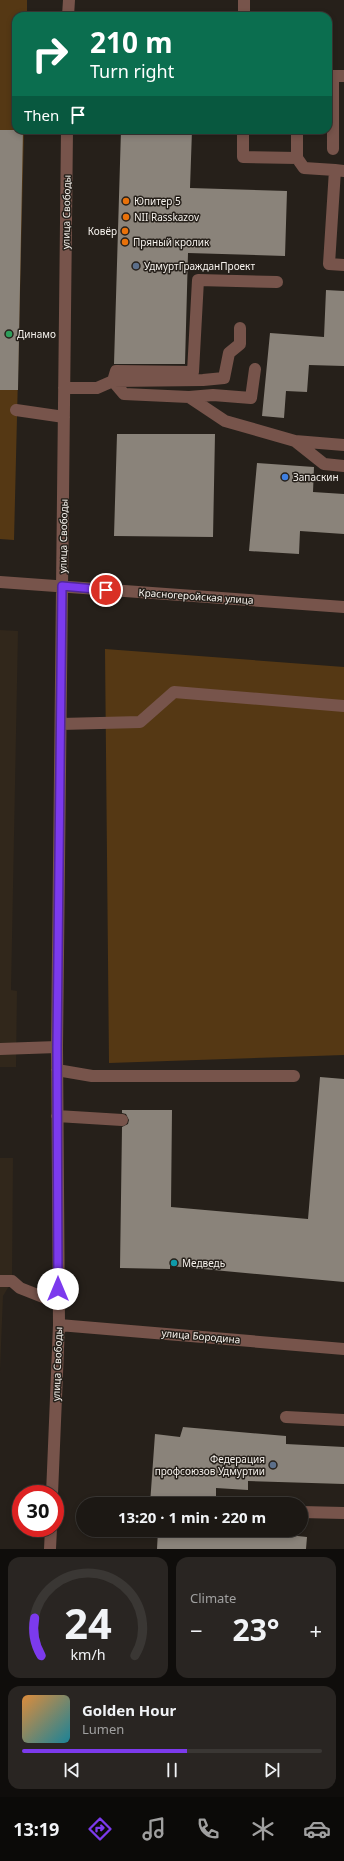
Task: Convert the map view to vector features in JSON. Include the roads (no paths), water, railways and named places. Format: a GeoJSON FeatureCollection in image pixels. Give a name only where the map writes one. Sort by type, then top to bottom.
{"type":"FeatureCollection","features":[{"type":"Feature","properties":{"kind":"street"},"geometry":{"type":"LineString","coordinates":[[68,12],[69,0]]}},
{"type":"Feature","properties":{"kind":"street"},"geometry":{"type":"LineString","coordinates":[[244,0],[244,12]]}},
{"type":"Feature","properties":{"kind":"street"},"geometry":{"type":"LineString","coordinates":[[333,149],[334,76],[344,76]]}},
{"type":"Feature","properties":{"kind":"street","name":"улица Свободы"},"geometry":{"type":"LineString","coordinates":[[52,1485],[59,1325],[57,1047],[67,134]]}},
{"type":"Feature","properties":{"kind":"street"},"geometry":{"type":"LineString","coordinates":[[243,134],[243,157],[296,158]]}},
{"type":"Feature","properties":{"kind":"street"},"geometry":{"type":"LineString","coordinates":[[297,134],[296,158],[304,168],[339,170],[329,264],[344,266]]}},
{"type":"Feature","properties":{"kind":"street"},"geometry":{"type":"LineString","coordinates":[[113,381],[116,371],[193,372],[198,280],[277,282]]}},
{"type":"Feature","properties":{"kind":"street"},"geometry":{"type":"LineString","coordinates":[[64,388],[98,388],[113,381],[203,380],[224,378],[229,353],[240,344],[240,328]]}},
{"type":"Feature","properties":{"kind":"street"},"geometry":{"type":"LineString","coordinates":[[113,381],[124,394],[189,396],[213,395],[251,398],[255,368]]}},
{"type":"Feature","properties":{"kind":"street"},"geometry":{"type":"LineString","coordinates":[[189,396],[225,421],[295,441],[344,445]]}},
{"type":"Feature","properties":{"kind":"street"},"geometry":{"type":"LineString","coordinates":[[16,410],[64,417]]}},
{"type":"Feature","properties":{"kind":"street"},"geometry":{"type":"LineString","coordinates":[[295,441],[324,464],[344,466]]}},
{"type":"Feature","properties":{"kind":"street","name":"Красногеройская улица"},"geometry":{"type":"LineString","coordinates":[[0,582],[344,607]]}},
{"type":"Feature","properties":{"kind":"street"},"geometry":{"type":"LineString","coordinates":[[61,724],[140,722],[174,692],[344,706]]}},
{"type":"Feature","properties":{"kind":"street"},"geometry":{"type":"LineString","coordinates":[[0,1049],[57,1047]]}},
{"type":"Feature","properties":{"kind":"street"},"geometry":{"type":"LineString","coordinates":[[57,1070],[92,1076],[294,1076]]}},
{"type":"Feature","properties":{"kind":"street"},"geometry":{"type":"LineString","coordinates":[[57,1116],[122,1120]]}},
{"type":"Feature","properties":{"kind":"street"},"geometry":{"type":"LineString","coordinates":[[0,1281],[12,1281],[20,1288],[58,1303]]}},
{"type":"Feature","properties":{"kind":"street","name":"улица Бородина"},"geometry":{"type":"LineString","coordinates":[[59,1325],[344,1349]]}},
{"type":"Feature","properties":{"kind":"street"},"geometry":{"type":"LineString","coordinates":[[286,1417],[344,1420]]}},
{"type":"Feature","properties":{"kind":"street"},"geometry":{"type":"LineString","coordinates":[[308,1512],[344,1513]]}},
{"type":"Feature","properties":{"kind":"street"},"geometry":{"type":"LineString","coordinates":[[50,1549],[51,1537]]}},
{"type":"Feature","properties":{"kind":"place","name":"Юпитер 5"},"geometry":{"type":"Point","coordinates":[126,201]}},
{"type":"Feature","properties":{"kind":"place","name":"NII Rasskazov"},"geometry":{"type":"Point","coordinates":[126,217]}},
{"type":"Feature","properties":{"kind":"place","name":"Ковёр"},"geometry":{"type":"Point","coordinates":[125,231]}},
{"type":"Feature","properties":{"kind":"place","name":"Пряный кролик"},"geometry":{"type":"Point","coordinates":[125,242]}},
{"type":"Feature","properties":{"kind":"place","name":"УдмуртГражданПроект"},"geometry":{"type":"Point","coordinates":[136,266]}},
{"type":"Feature","properties":{"kind":"place","name":"Динамо"},"geometry":{"type":"Point","coordinates":[9,334]}},
{"type":"Feature","properties":{"kind":"place","name":"Запаскин"},"geometry":{"type":"Point","coordinates":[285,477]}},
{"type":"Feature","properties":{"kind":"place","name":"Медведь"},"geometry":{"type":"Point","coordinates":[174,1263]}},
{"type":"Feature","properties":{"kind":"place","name":"Федерация профсоюзов Удмуртии"},"geometry":{"type":"Point","coordinates":[273,1465]}}]}
